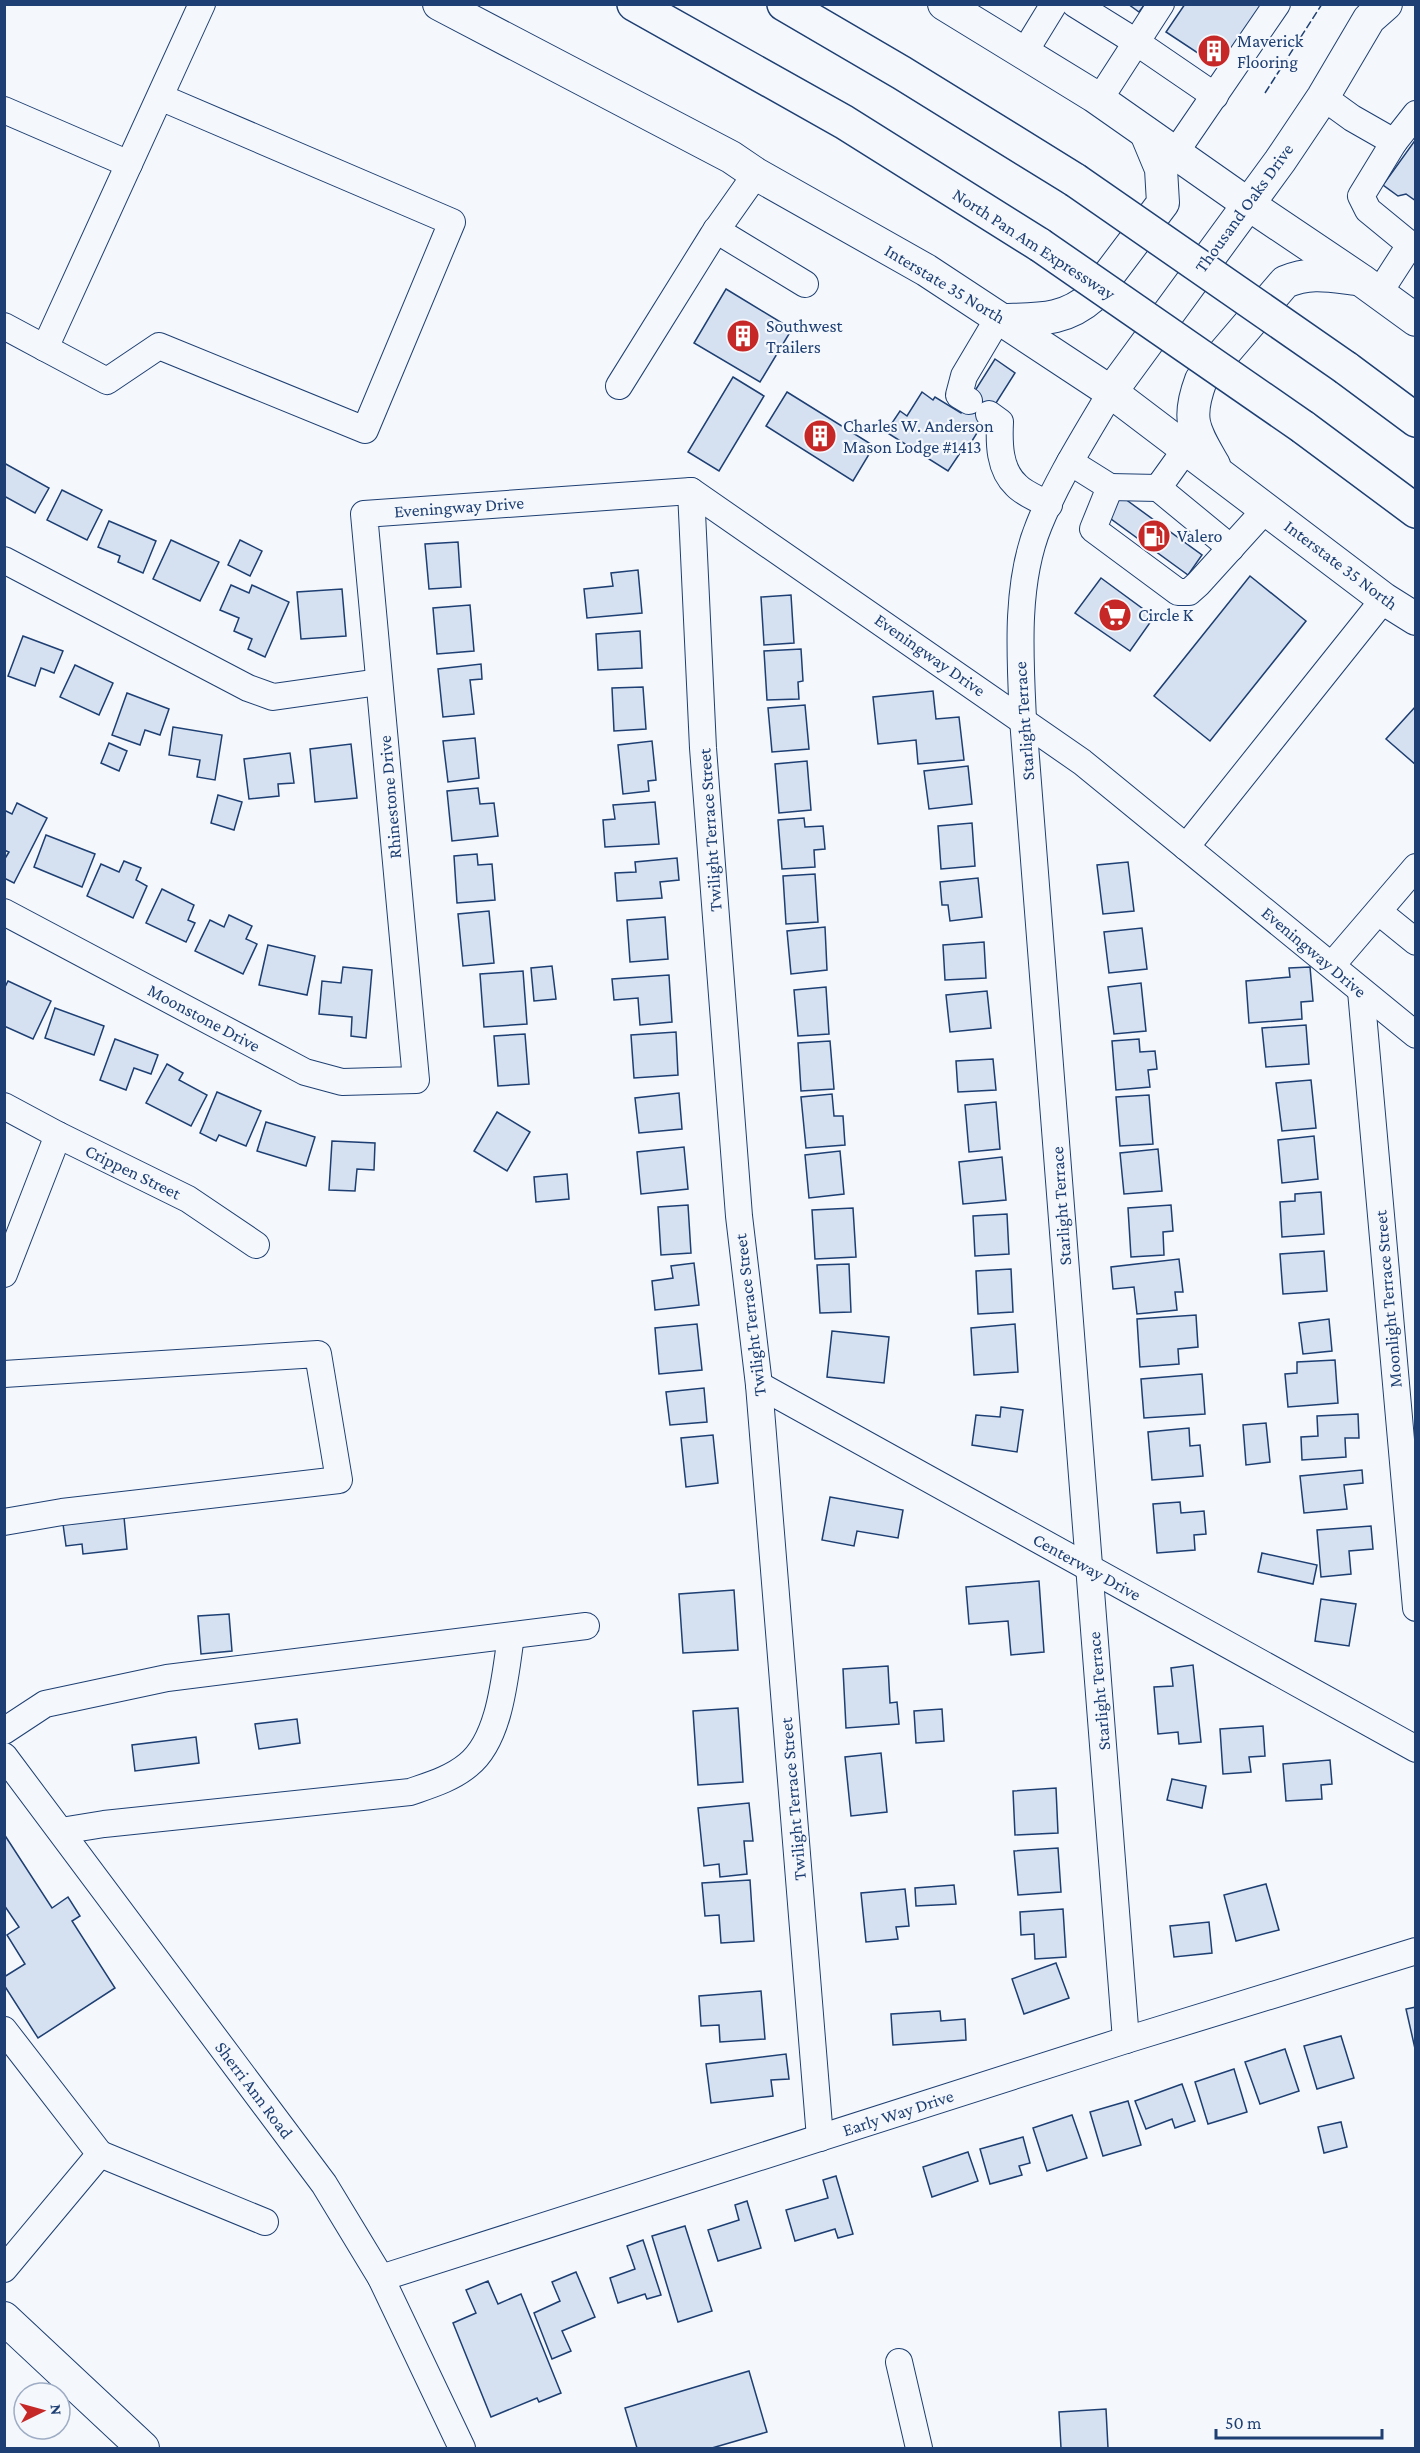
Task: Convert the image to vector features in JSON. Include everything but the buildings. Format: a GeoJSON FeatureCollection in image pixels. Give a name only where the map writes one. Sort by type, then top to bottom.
{"type":"FeatureCollection","features":[{"type":"Feature","properties":{"kind":"highway","name":"North Pan Am Expressway"},"geometry":{"type":"LineString","coordinates":[[634,4],[844,122],[1040,245],[1303,427],[1416,512]]}},
{"type":"Feature","properties":{"kind":"highway"},"geometry":{"type":"LineString","coordinates":[[784,4],[902,73],[1075,180],[1346,368],[1416,420]]}},
{"type":"Feature","properties":{"kind":"main road","name":"Interstate 35 North"},"geometry":{"type":"LineString","coordinates":[[439,4],[731,157],[756,174],[926,270],[1111,392],[1384,599],[1416,619]]}},
{"type":"Feature","properties":{"kind":"main road"},"geometry":{"type":"LineString","coordinates":[[944,4],[1099,100],[1416,320]]}},
{"type":"Feature","properties":{"kind":"main road","name":"Thousand Oaks Drive"},"geometry":{"type":"LineString","coordinates":[[1111,392],[1323,97],[1375,9]]}},
{"type":"Feature","properties":{"kind":"main road"},"geometry":{"type":"LineString","coordinates":[[1002,318],[1065,315],[1080,307],[1100,286],[1163,203],[1161,169],[1146,133]]}},
{"type":"Feature","properties":{"kind":"main road"},"geometry":{"type":"LineString","coordinates":[[1218,473],[1192,418],[1201,380],[1285,282],[1302,275],[1320,274],[1370,286]]}},
{"type":"Feature","properties":{"kind":"main road"},"geometry":{"type":"LineString","coordinates":[[4,2318],[143,2448]]}},
{"type":"Feature","properties":{"kind":"street"},"geometry":{"type":"LineString","coordinates":[[45,348],[202,4]]}},
{"type":"Feature","properties":{"kind":"street"},"geometry":{"type":"LineString","coordinates":[[1099,100],[1161,4]]}},
{"type":"Feature","properties":{"kind":"street"},"geometry":{"type":"LineString","coordinates":[[1175,153],[1277,4]]}},
{"type":"Feature","properties":{"kind":"street"},"geometry":{"type":"LineString","coordinates":[[1024,53],[1056,5],[1136,42],[1215,96]]}},
{"type":"Feature","properties":{"kind":"street"},"geometry":{"type":"LineString","coordinates":[[4,326],[107,381],[159,346],[365,430],[452,222],[160,97]]}},
{"type":"Feature","properties":{"kind":"street"},"geometry":{"type":"LineString","coordinates":[[1323,97],[1352,118],[1394,142]]}},
{"type":"Feature","properties":{"kind":"street"},"geometry":{"type":"LineString","coordinates":[[4,110],[129,164]]}},
{"type":"Feature","properties":{"kind":"street"},"geometry":{"type":"LineString","coordinates":[[1370,286],[1408,248],[1407,242],[1368,210],[1361,196],[1394,142],[1416,114]]}},
{"type":"Feature","properties":{"kind":"street"},"geometry":{"type":"LineString","coordinates":[[619,386],[716,230],[756,174]]}},
{"type":"Feature","properties":{"kind":"street"},"geometry":{"type":"LineString","coordinates":[[716,230],[805,284]]}},
{"type":"Feature","properties":{"kind":"street"},"geometry":{"type":"LineString","coordinates":[[1002,318],[964,376],[959,395],[1000,422],[999,445],[1005,470],[1016,486],[1049,505]]}},
{"type":"Feature","properties":{"kind":"street","name":"Starlight Terrace"},"geometry":{"type":"LineString","coordinates":[[1111,392],[1070,462],[1038,526],[1027,572],[1019,639],[1023,719],[1126,2040]]}},
{"type":"Feature","properties":{"kind":"street"},"geometry":{"type":"LineString","coordinates":[[1158,488],[1186,448]]}},
{"type":"Feature","properties":{"kind":"street"},"geometry":{"type":"LineString","coordinates":[[1070,462],[1110,487],[1158,488],[1231,548]]}},
{"type":"Feature","properties":{"kind":"street"},"geometry":{"type":"LineString","coordinates":[[1110,487],[1093,529],[1178,592],[1189,592],[1266,509]]}},
{"type":"Feature","properties":{"kind":"street","name":"Eveningway Drive"},"geometry":{"type":"LineString","coordinates":[[364,514],[691,491],[1082,762],[1416,1035]]}},
{"type":"Feature","properties":{"kind":"street","name":"Twilight Terrace Street"},"geometry":{"type":"LineString","coordinates":[[691,491],[703,748],[739,1216],[759,1385],[820,2138]]}},
{"type":"Feature","properties":{"kind":"street","name":"Rhinestone Drive"},"geometry":{"type":"LineString","coordinates":[[364,514],[416,1080]]}},
{"type":"Feature","properties":{"kind":"street"},"geometry":{"type":"LineString","coordinates":[[4,560],[248,688],[273,697],[379,682]]}},
{"type":"Feature","properties":{"kind":"street"},"geometry":{"type":"LineString","coordinates":[[1186,847],[1384,599]]}},
{"type":"Feature","properties":{"kind":"street"},"geometry":{"type":"LineString","coordinates":[[1332,965],[1416,867]]}},
{"type":"Feature","properties":{"kind":"street","name":"Moonstone Drive"},"geometry":{"type":"LineString","coordinates":[[4,912],[305,1072],[342,1082],[416,1080]]}},
{"type":"Feature","properties":{"kind":"street"},"geometry":{"type":"LineString","coordinates":[[1379,912],[1416,942]]}},
{"type":"Feature","properties":{"kind":"street","name":"Moonlight Terrace Street"},"geometry":{"type":"LineString","coordinates":[[1361,991],[1416,1608]]}},
{"type":"Feature","properties":{"kind":"street","name":"Crippen Street"},"geometry":{"type":"LineString","coordinates":[[4,1106],[57,1135],[188,1199],[256,1245]]}},
{"type":"Feature","properties":{"kind":"street"},"geometry":{"type":"LineString","coordinates":[[4,1274],[57,1135]]}},
{"type":"Feature","properties":{"kind":"street"},"geometry":{"type":"LineString","coordinates":[[4,1374],[318,1354],[339,1480],[62,1512],[4,1522]]}},
{"type":"Feature","properties":{"kind":"street","name":"Centerway Drive"},"geometry":{"type":"LineString","coordinates":[[759,1385],[1416,1749]]}},
{"type":"Feature","properties":{"kind":"street"},"geometry":{"type":"LineString","coordinates":[[4,1731],[45,1704],[167,1678],[586,1626]]}},
{"type":"Feature","properties":{"kind":"street"},"geometry":{"type":"LineString","coordinates":[[61,1831],[104,1824],[410,1792],[443,1781],[470,1764],[489,1737],[501,1701],[511,1636]]}},
{"type":"Feature","properties":{"kind":"street","name":"Sherri Ann Road"},"geometry":{"type":"LineString","coordinates":[[4,1756],[324,2184],[381,2278],[462,2448]]}},
{"type":"Feature","properties":{"kind":"street","name":"Early Way Drive"},"geometry":{"type":"LineString","coordinates":[[381,2278],[1126,2040],[1416,1951]]}},
{"type":"Feature","properties":{"kind":"street"},"geometry":{"type":"LineString","coordinates":[[4,2030],[100,2154],[265,2223]]}},
{"type":"Feature","properties":{"kind":"street"},"geometry":{"type":"LineString","coordinates":[[4,2269],[100,2154]]}},
{"type":"Feature","properties":{"kind":"street"},"geometry":{"type":"LineString","coordinates":[[899,2361],[919,2448]]}},
{"type":"Feature","properties":{"kind":"fence"},"geometry":{"type":"LineString","coordinates":[[1265,93],[1322,4]]}},
{"type":"Feature","properties":{"kind":"place","name":"Maverick Flooring"},"geometry":{"type":"Point","coordinates":[1214,51]}},
{"type":"Feature","properties":{"kind":"place","name":"Southwest Trailers"},"geometry":{"type":"Point","coordinates":[743,336]}},
{"type":"Feature","properties":{"kind":"place","name":"Charles W. Anderson Mason Lodge #1413"},"geometry":{"type":"Point","coordinates":[820,436]}},
{"type":"Feature","properties":{"kind":"place","name":"Valero"},"geometry":{"type":"Point","coordinates":[1154,536]}},
{"type":"Feature","properties":{"kind":"place","name":"Circle K"},"geometry":{"type":"Point","coordinates":[1115,615]}}]}
